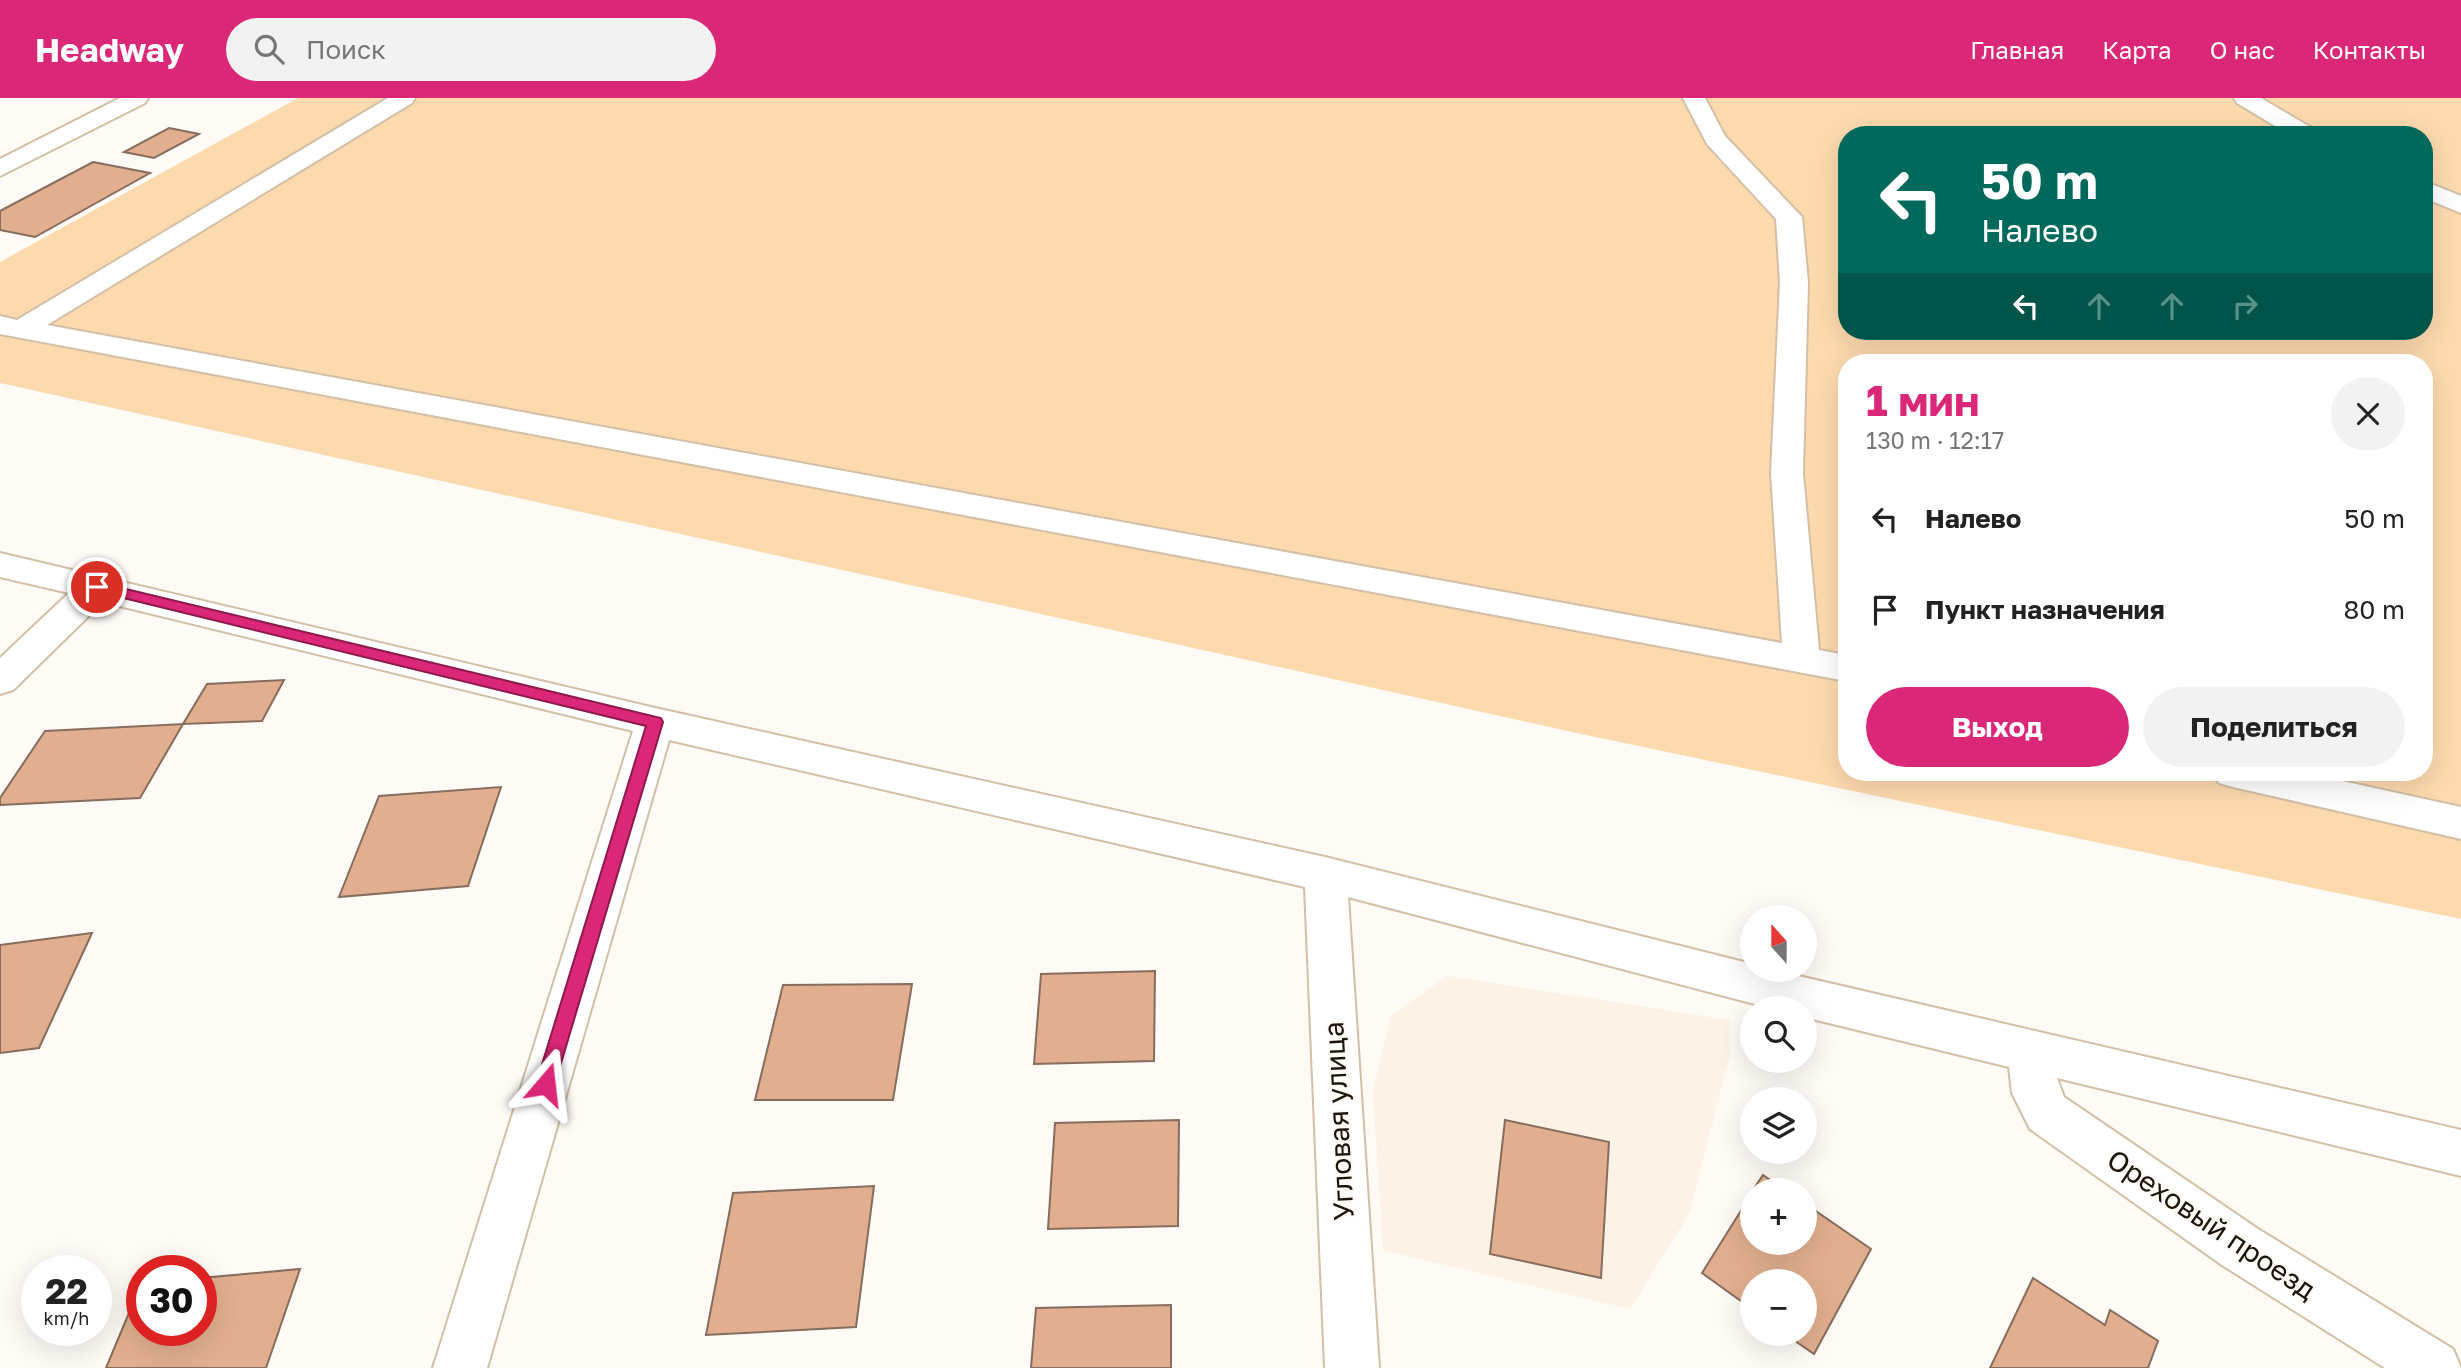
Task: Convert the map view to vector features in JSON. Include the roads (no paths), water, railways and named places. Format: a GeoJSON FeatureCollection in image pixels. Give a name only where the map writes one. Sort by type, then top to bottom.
{"type":"FeatureCollection","features":[{"type":"Feature","properties":{"kind":"street"},"geometry":{"type":"LineString","coordinates":[[0,169],[137,98]]}},
{"type":"Feature","properties":{"kind":"street"},"geometry":{"type":"LineString","coordinates":[[10,327],[404,98]]}},
{"type":"Feature","properties":{"kind":"street"},"geometry":{"type":"LineString","coordinates":[[1694,98],[1715,139],[1789,217],[1794,282],[1787,473],[1801,658]]}},
{"type":"Feature","properties":{"kind":"street"},"geometry":{"type":"LineString","coordinates":[[2245,98],[2292,126]]}},
{"type":"Feature","properties":{"kind":"street"},"geometry":{"type":"LineString","coordinates":[[2433,193],[2461,205]]}},
{"type":"Feature","properties":{"kind":"street"},"geometry":{"type":"LineString","coordinates":[[10,327],[1838,666]]}},
{"type":"Feature","properties":{"kind":"street"},"geometry":{"type":"LineString","coordinates":[[0,565],[655,722],[1325,874],[1796,995],[2461,1153]]}},
{"type":"Feature","properties":{"kind":"street"},"geometry":{"type":"LineString","coordinates":[[0,680],[97,587]]}},
{"type":"Feature","properties":{"kind":"street"},"geometry":{"type":"LineString","coordinates":[[460,1368],[655,722]]}},
{"type":"Feature","properties":{"kind":"street"},"geometry":{"type":"LineString","coordinates":[[2273,781],[2461,823]]}},
{"type":"Feature","properties":{"kind":"street","name":"Угловая улица"},"geometry":{"type":"LineString","coordinates":[[1325,874],[1352,1368]]}},
{"type":"Feature","properties":{"kind":"street","name":"Ореховый проезд"},"geometry":{"type":"LineString","coordinates":[[2030,1050],[2036,1093],[2047,1113],[2240,1247],[2434,1368]]}}]}
